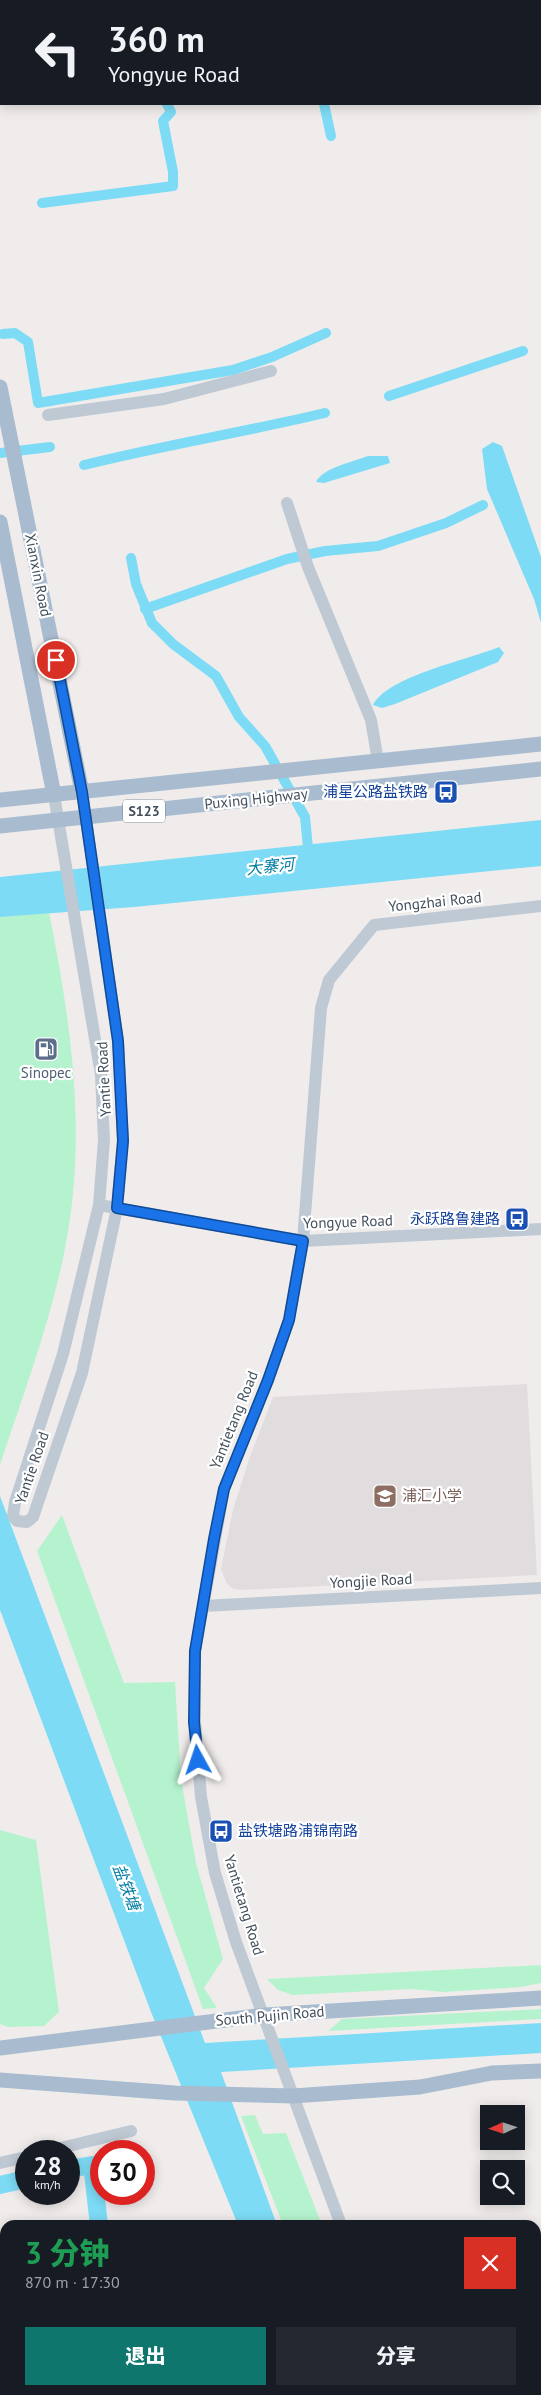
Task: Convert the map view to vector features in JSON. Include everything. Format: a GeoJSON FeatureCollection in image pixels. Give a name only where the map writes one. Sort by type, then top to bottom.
{"type":"FeatureCollection","features":[{"type":"Feature","properties":{"kind":"main road","name":"Xianxin Road"},"geometry":{"type":"LineString","coordinates":[[0,387],[82,792]]}},
{"type":"Feature","properties":{"kind":"main road","name":"Xianxin Road"},"geometry":{"type":"LineString","coordinates":[[0,522],[54,794]]}},
{"type":"Feature","properties":{"kind":"main road","name":"Puxing Highway"},"geometry":{"type":"LineString","coordinates":[[0,800],[541,744]]}},
{"type":"Feature","properties":{"kind":"main road","name":"Puxing Highway"},"geometry":{"type":"LineString","coordinates":[[0,826],[541,769]]}},
{"type":"Feature","properties":{"kind":"main road","name":"South Pujin Road"},"geometry":{"type":"LineString","coordinates":[[0,2048],[265,2015],[541,1998]]}},
{"type":"Feature","properties":{"kind":"main road"},"geometry":{"type":"LineString","coordinates":[[0,2080],[175,2093],[292,2096],[420,2087],[492,2073],[541,2071]]}},
{"type":"Feature","properties":{"kind":"street"},"geometry":{"type":"LineString","coordinates":[[48,415],[164,399],[271,370]]}},
{"type":"Feature","properties":{"kind":"street"},"geometry":{"type":"LineString","coordinates":[[287,503],[308,567],[371,720],[378,761]]}},
{"type":"Feature","properties":{"kind":"street","name":"Yantie Road"},"geometry":{"type":"LineString","coordinates":[[54,794],[101,1075],[104,1140],[99,1205],[63,1354],[14,1502],[13,1516],[17,1521],[27,1522],[33,1517],[82,1373],[117,1208],[123,1141],[121,1073],[101,916],[82,792]]}},
{"type":"Feature","properties":{"kind":"street","name":"Yongzhai Road"},"geometry":{"type":"LineString","coordinates":[[346,956],[374,925],[541,906]]}},
{"type":"Feature","properties":{"kind":"street","name":"Yantietang Road"},"geometry":{"type":"LineString","coordinates":[[292,2096],[265,2015],[236,1942],[215,1873],[201,1797],[194,1722],[195,1651],[224,1489],[268,1380],[289,1320],[303,1241],[321,1008],[329,980],[346,956]]}},
{"type":"Feature","properties":{"kind":"street","name":"Yongyue Road"},"geometry":{"type":"LineString","coordinates":[[99,1205],[303,1241],[541,1229]]}},
{"type":"Feature","properties":{"kind":"street","name":"Yongjie Road"},"geometry":{"type":"LineString","coordinates":[[203,1606],[541,1588]]}},
{"type":"Feature","properties":{"kind":"street"},"geometry":{"type":"LineString","coordinates":[[292,2096],[339,2220]]}},
{"type":"Feature","properties":{"kind":"street"},"geometry":{"type":"LineString","coordinates":[[80,2143],[131,2131]]}},
{"type":"Feature","properties":{"kind":"street"},"geometry":{"type":"LineString","coordinates":[[0,2163],[15,2159]]}},
{"type":"Feature","properties":{"kind":"shaded area","name":"浦汇小学"},"geometry":{"type":"Polygon","coordinates":[[[527,1384],[537,1575],[243,1590],[234,1589],[227,1584],[221,1569],[233,1510],[249,1459],[273,1397],[527,1384]]]}},
{"type":"Feature","properties":{"kind":"green space"},"geometry":{"type":"Polygon","coordinates":[[[49,912],[57,951],[73,1071],[76,1151],[73,1192],[68,1232],[55,1291],[0,1465],[0,917],[49,912]]]}},
{"type":"Feature","properties":{"kind":"green space"},"geometry":{"type":"Polygon","coordinates":[[[62,1515],[124,1683],[175,1682],[181,1779],[196,1863],[223,1959],[204,1988],[217,2008],[203,2009],[37,1551],[62,1515]]]}},
{"type":"Feature","properties":{"kind":"green space"},"geometry":{"type":"Polygon","coordinates":[[[0,1830],[36,1840],[59,2012],[44,2026],[8,2027],[0,2024],[0,1830]]]}},
{"type":"Feature","properties":{"kind":"green space"},"geometry":{"type":"Polygon","coordinates":[[[541,1965],[541,1983],[521,1987],[443,1992],[412,1989],[293,1995],[278,1990],[267,1979],[541,1965]]]}},
{"type":"Feature","properties":{"kind":"green space"},"geometry":{"type":"Polygon","coordinates":[[[541,2009],[541,2019],[328,2031],[342,2019],[541,2009]]]}},
{"type":"Feature","properties":{"kind":"green space"},"geometry":{"type":"Polygon","coordinates":[[[255,2115],[263,2134],[286,2133],[320,2220],[281,2220],[241,2116],[255,2115]]]}},
{"type":"Feature","properties":{"kind":"water"},"geometry":{"type":"Polygon","coordinates":[[[493,442],[502,446],[541,557],[541,623],[534,599],[487,489],[482,449],[493,442]]]}},
{"type":"Feature","properties":{"kind":"water"},"geometry":{"type":"Polygon","coordinates":[[[368,456],[388,456],[390,463],[324,483],[316,482],[325,472],[368,456]]]}},
{"type":"Feature","properties":{"kind":"water"},"geometry":{"type":"Polygon","coordinates":[[[499,647],[504,653],[498,662],[395,704],[382,708],[373,705],[381,695],[411,677],[499,647]]]}},
{"type":"Feature","properties":{"kind":"water","name":"大寨河"},"geometry":{"type":"Polygon","coordinates":[[[541,820],[541,866],[134,907],[0,917],[0,877],[541,820]]]}},
{"type":"Feature","properties":{"kind":"water","name":"盐铁塘"},"geometry":{"type":"Polygon","coordinates":[[[0,1496],[205,2043],[541,2023],[541,2053],[221,2072],[275,2220],[236,2220],[151,2012],[0,1610],[0,1496]]]}},
{"type":"Feature","properties":{"kind":"waterway"},"geometry":{"type":"LineString","coordinates":[[42,203],[173,186],[173,172],[163,121],[171,112],[168,105]]}},
{"type":"Feature","properties":{"kind":"waterway"},"geometry":{"type":"LineString","coordinates":[[324,105],[331,136]]}},
{"type":"Feature","properties":{"kind":"waterway"},"geometry":{"type":"LineString","coordinates":[[3,334],[15,333],[28,342],[38,403],[233,370],[272,357],[326,333]]}},
{"type":"Feature","properties":{"kind":"waterway"},"geometry":{"type":"LineString","coordinates":[[389,396],[523,351]]}},
{"type":"Feature","properties":{"kind":"waterway"},"geometry":{"type":"LineString","coordinates":[[84,465],[325,413]]}},
{"type":"Feature","properties":{"kind":"waterway"},"geometry":{"type":"LineString","coordinates":[[0,453],[50,447]]}},
{"type":"Feature","properties":{"kind":"waterway"},"geometry":{"type":"LineString","coordinates":[[145,609],[287,559],[325,551],[378,546],[446,523],[483,505]]}},
{"type":"Feature","properties":{"kind":"waterway"},"geometry":{"type":"LineString","coordinates":[[131,558],[136,584],[152,623],[173,644],[216,676],[239,717],[265,746],[305,817],[309,858]]}},
{"type":"Feature","properties":{"kind":"waterway"},"geometry":{"type":"LineString","coordinates":[[80,2167],[92,2165],[98,2220]]}},
{"type":"Feature","properties":{"kind":"waterway"},"geometry":{"type":"LineString","coordinates":[[0,2185],[15,2182]]}},
{"type":"Feature","properties":{"kind":"place","name":"浦星公路盐铁路"},"geometry":{"type":"Point","coordinates":[446,792]}},
{"type":"Feature","properties":{"kind":"place","name":"Sinopec"},"geometry":{"type":"Point","coordinates":[46,1049]}},
{"type":"Feature","properties":{"kind":"place","name":"永跃路鲁建路"},"geometry":{"type":"Point","coordinates":[517,1219]}},
{"type":"Feature","properties":{"kind":"place","name":"浦汇小学"},"geometry":{"type":"Point","coordinates":[385,1496]}},
{"type":"Feature","properties":{"kind":"place","name":"盐铁塘路浦锦南路"},"geometry":{"type":"Point","coordinates":[221,1831]}},
{"type":"Feature","properties":{"kind":"route"},"geometry":{"type":"LineString","coordinates":[[56,660],[82,792],[118,1041],[123,1141],[117,1208],[303,1241],[289,1320],[268,1380],[224,1489],[195,1651],[194,1722],[198,1760]]}}]}
